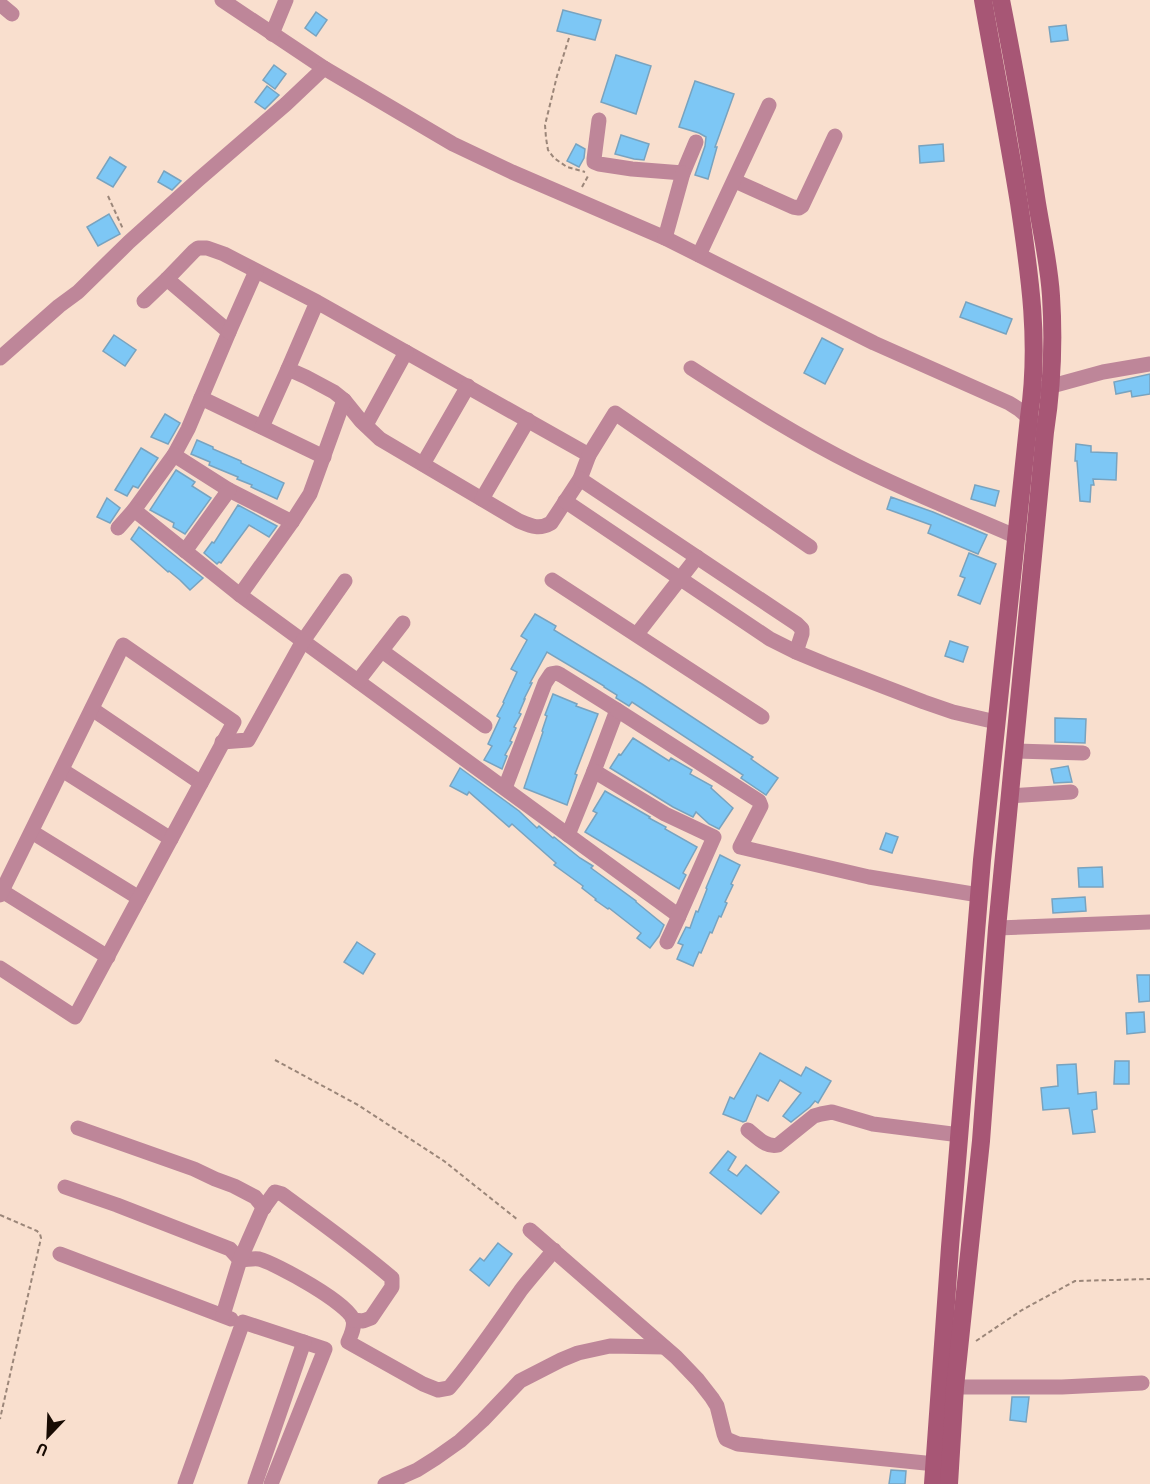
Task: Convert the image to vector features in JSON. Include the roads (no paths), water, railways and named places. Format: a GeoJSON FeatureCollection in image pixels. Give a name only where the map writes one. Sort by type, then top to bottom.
{"type":"FeatureCollection","features":[{"type":"Feature","properties":{"kind":"street"},"geometry":{"type":"LineString","coordinates":[[222,0],[324,68],[453,144],[665,238],[874,343],[1009,403],[1045,432]]}},
{"type":"Feature","properties":{"kind":"street"},"geometry":{"type":"LineString","coordinates":[[272,34],[285,0]]}},
{"type":"Feature","properties":{"kind":"street"},"geometry":{"type":"LineString","coordinates":[[949,1484],[943,1465],[950,1246],[979,895],[1033,392],[1034,340],[1030,276],[1007,129],[983,0]]}},
{"type":"Feature","properties":{"kind":"street"},"geometry":{"type":"LineString","coordinates":[[933,1484],[943,1465],[955,1387],[981,1141],[997,928],[1053,351],[1051,295],[1026,131],[1001,0]]}},
{"type":"Feature","properties":{"kind":"street"},"geometry":{"type":"LineString","coordinates":[[0,358],[78,292],[129,242],[324,68]]}},
{"type":"Feature","properties":{"kind":"street"},"geometry":{"type":"LineString","coordinates":[[699,255],[769,105]]}},
{"type":"Feature","properties":{"kind":"street"},"geometry":{"type":"LineString","coordinates":[[599,120],[594,159],[596,163],[632,169],[683,173]]}},
{"type":"Feature","properties":{"kind":"street"},"geometry":{"type":"LineString","coordinates":[[735,181],[799,208],[835,136]]}},
{"type":"Feature","properties":{"kind":"street"},"geometry":{"type":"LineString","coordinates":[[665,238],[683,173],[696,142]]}},
{"type":"Feature","properties":{"kind":"street"},"geometry":{"type":"LineString","coordinates":[[144,301],[198,248],[207,248],[224,254],[317,302],[589,455]]}},
{"type":"Feature","properties":{"kind":"street"},"geometry":{"type":"LineString","coordinates":[[118,528],[174,455],[188,429],[256,271]]}},
{"type":"Feature","properties":{"kind":"street"},"geometry":{"type":"LineString","coordinates":[[167,279],[229,332]]}},
{"type":"Feature","properties":{"kind":"street"},"geometry":{"type":"LineString","coordinates":[[262,427],[317,302]]}},
{"type":"Feature","properties":{"kind":"street"},"geometry":{"type":"LineString","coordinates":[[366,425],[406,352]]}},
{"type":"Feature","properties":{"kind":"street"},"geometry":{"type":"LineString","coordinates":[[1033,392],[1104,372],[1150,364]]}},
{"type":"Feature","properties":{"kind":"street"},"geometry":{"type":"LineString","coordinates":[[690,368],[736,398],[857,466],[1017,537]]}},
{"type":"Feature","properties":{"kind":"street"},"geometry":{"type":"LineString","coordinates":[[288,369],[334,392],[380,439],[519,521],[534,527],[544,527],[551,523],[580,479],[589,455],[615,413],[810,547]]}},
{"type":"Feature","properties":{"kind":"street"},"geometry":{"type":"LineString","coordinates":[[423,464],[468,386]]}},
{"type":"Feature","properties":{"kind":"street"},"geometry":{"type":"LineString","coordinates":[[201,398],[324,457]]}},
{"type":"Feature","properties":{"kind":"street"},"geometry":{"type":"LineString","coordinates":[[240,595],[310,494],[344,400]]}},
{"type":"Feature","properties":{"kind":"street"},"geometry":{"type":"LineString","coordinates":[[482,499],[528,420]]}},
{"type":"Feature","properties":{"kind":"street"},"geometry":{"type":"LineString","coordinates":[[174,455],[229,490],[291,522]]}},
{"type":"Feature","properties":{"kind":"street"},"geometry":{"type":"LineString","coordinates":[[580,479],[797,624],[802,629],[802,634],[796,652]]}},
{"type":"Feature","properties":{"kind":"street"},"geometry":{"type":"LineString","coordinates":[[185,551],[229,490]]}},
{"type":"Feature","properties":{"kind":"street"},"geometry":{"type":"LineString","coordinates":[[565,501],[770,639],[796,652],[924,702],[953,712],[996,722]]}},
{"type":"Feature","properties":{"kind":"street"},"geometry":{"type":"LineString","coordinates":[[134,510],[240,595],[679,916]]}},
{"type":"Feature","properties":{"kind":"street"},"geometry":{"type":"LineString","coordinates":[[637,634],[697,556]]}},
{"type":"Feature","properties":{"kind":"street"},"geometry":{"type":"LineString","coordinates":[[222,742],[248,740],[303,641],[345,580]]}},
{"type":"Feature","properties":{"kind":"street"},"geometry":{"type":"LineString","coordinates":[[552,580],[762,717]]}},
{"type":"Feature","properties":{"kind":"street"},"geometry":{"type":"LineString","coordinates":[[358,681],[403,623]]}},
{"type":"Feature","properties":{"kind":"street"},"geometry":{"type":"LineString","coordinates":[[0,968],[75,1017],[108,957],[222,742],[234,722],[123,645],[1,893],[108,957]]}},
{"type":"Feature","properties":{"kind":"street"},"geometry":{"type":"LineString","coordinates":[[382,651],[485,726]]}},
{"type":"Feature","properties":{"kind":"street"},"geometry":{"type":"LineString","coordinates":[[505,788],[545,683],[551,674],[557,673],[759,801],[761,807],[740,847]]}},
{"type":"Feature","properties":{"kind":"street"},"geometry":{"type":"LineString","coordinates":[[92,709],[201,783]]}},
{"type":"Feature","properties":{"kind":"street"},"geometry":{"type":"LineString","coordinates":[[568,835],[617,710]]}},
{"type":"Feature","properties":{"kind":"street"},"geometry":{"type":"LineString","coordinates":[[1014,752],[1083,753]]}},
{"type":"Feature","properties":{"kind":"street"},"geometry":{"type":"LineString","coordinates":[[62,770],[171,839]]}},
{"type":"Feature","properties":{"kind":"street"},"geometry":{"type":"LineString","coordinates":[[594,771],[665,814],[740,847],[869,877],[979,895]]}},
{"type":"Feature","properties":{"kind":"street"},"geometry":{"type":"LineString","coordinates":[[1010,796],[1071,792]]}},
{"type":"Feature","properties":{"kind":"street"},"geometry":{"type":"LineString","coordinates":[[32,832],[139,898]]}},
{"type":"Feature","properties":{"kind":"street"},"geometry":{"type":"LineString","coordinates":[[667,942],[714,837]]}},
{"type":"Feature","properties":{"kind":"street"},"geometry":{"type":"LineString","coordinates":[[997,928],[1150,922]]}},
{"type":"Feature","properties":{"kind":"street"},"geometry":{"type":"LineString","coordinates":[[748,1130],[768,1145],[778,1145],[814,1116],[832,1112],[873,1124],[960,1135]]}},
{"type":"Feature","properties":{"kind":"street"},"geometry":{"type":"LineString","coordinates":[[78,1128],[194,1169],[234,1186],[255,1197],[264,1208]]}},
{"type":"Feature","properties":{"kind":"street"},"geometry":{"type":"LineString","coordinates":[[66,1187],[230,1249],[240,1260]]}},
{"type":"Feature","properties":{"kind":"street"},"geometry":{"type":"LineString","coordinates":[[223,1315],[240,1260],[264,1208],[275,1192],[282,1194],[392,1278],[392,1287],[371,1318],[363,1321],[354,1320]]}},
{"type":"Feature","properties":{"kind":"street"},"geometry":{"type":"LineString","coordinates":[[530,1230],[664,1347],[698,1380],[717,1406],[724,1434],[731,1442],[943,1465]]}},
{"type":"Feature","properties":{"kind":"street"},"geometry":{"type":"LineString","coordinates":[[348,1342],[438,1390],[449,1388],[498,1325],[522,1289],[554,1250]]}},
{"type":"Feature","properties":{"kind":"street"},"geometry":{"type":"LineString","coordinates":[[60,1254],[223,1315],[325,1349],[337,1348],[348,1342],[354,1327],[354,1320],[332,1298],[284,1270],[258,1259],[240,1260]]}},
{"type":"Feature","properties":{"kind":"street"},"geometry":{"type":"LineString","coordinates":[[185,1484],[243,1322]]}},
{"type":"Feature","properties":{"kind":"street"},"geometry":{"type":"LineString","coordinates":[[255,1484],[304,1342]]}},
{"type":"Feature","properties":{"kind":"street"},"geometry":{"type":"LineString","coordinates":[[385,1484],[417,1470],[460,1441],[483,1420],[514,1385],[550,1365],[578,1353],[610,1346],[664,1347]]}},
{"type":"Feature","properties":{"kind":"street"},"geometry":{"type":"LineString","coordinates":[[271,1484],[325,1349]]}},
{"type":"Feature","properties":{"kind":"street"},"geometry":{"type":"LineString","coordinates":[[955,1387],[1062,1387],[1142,1383]]}}]}
